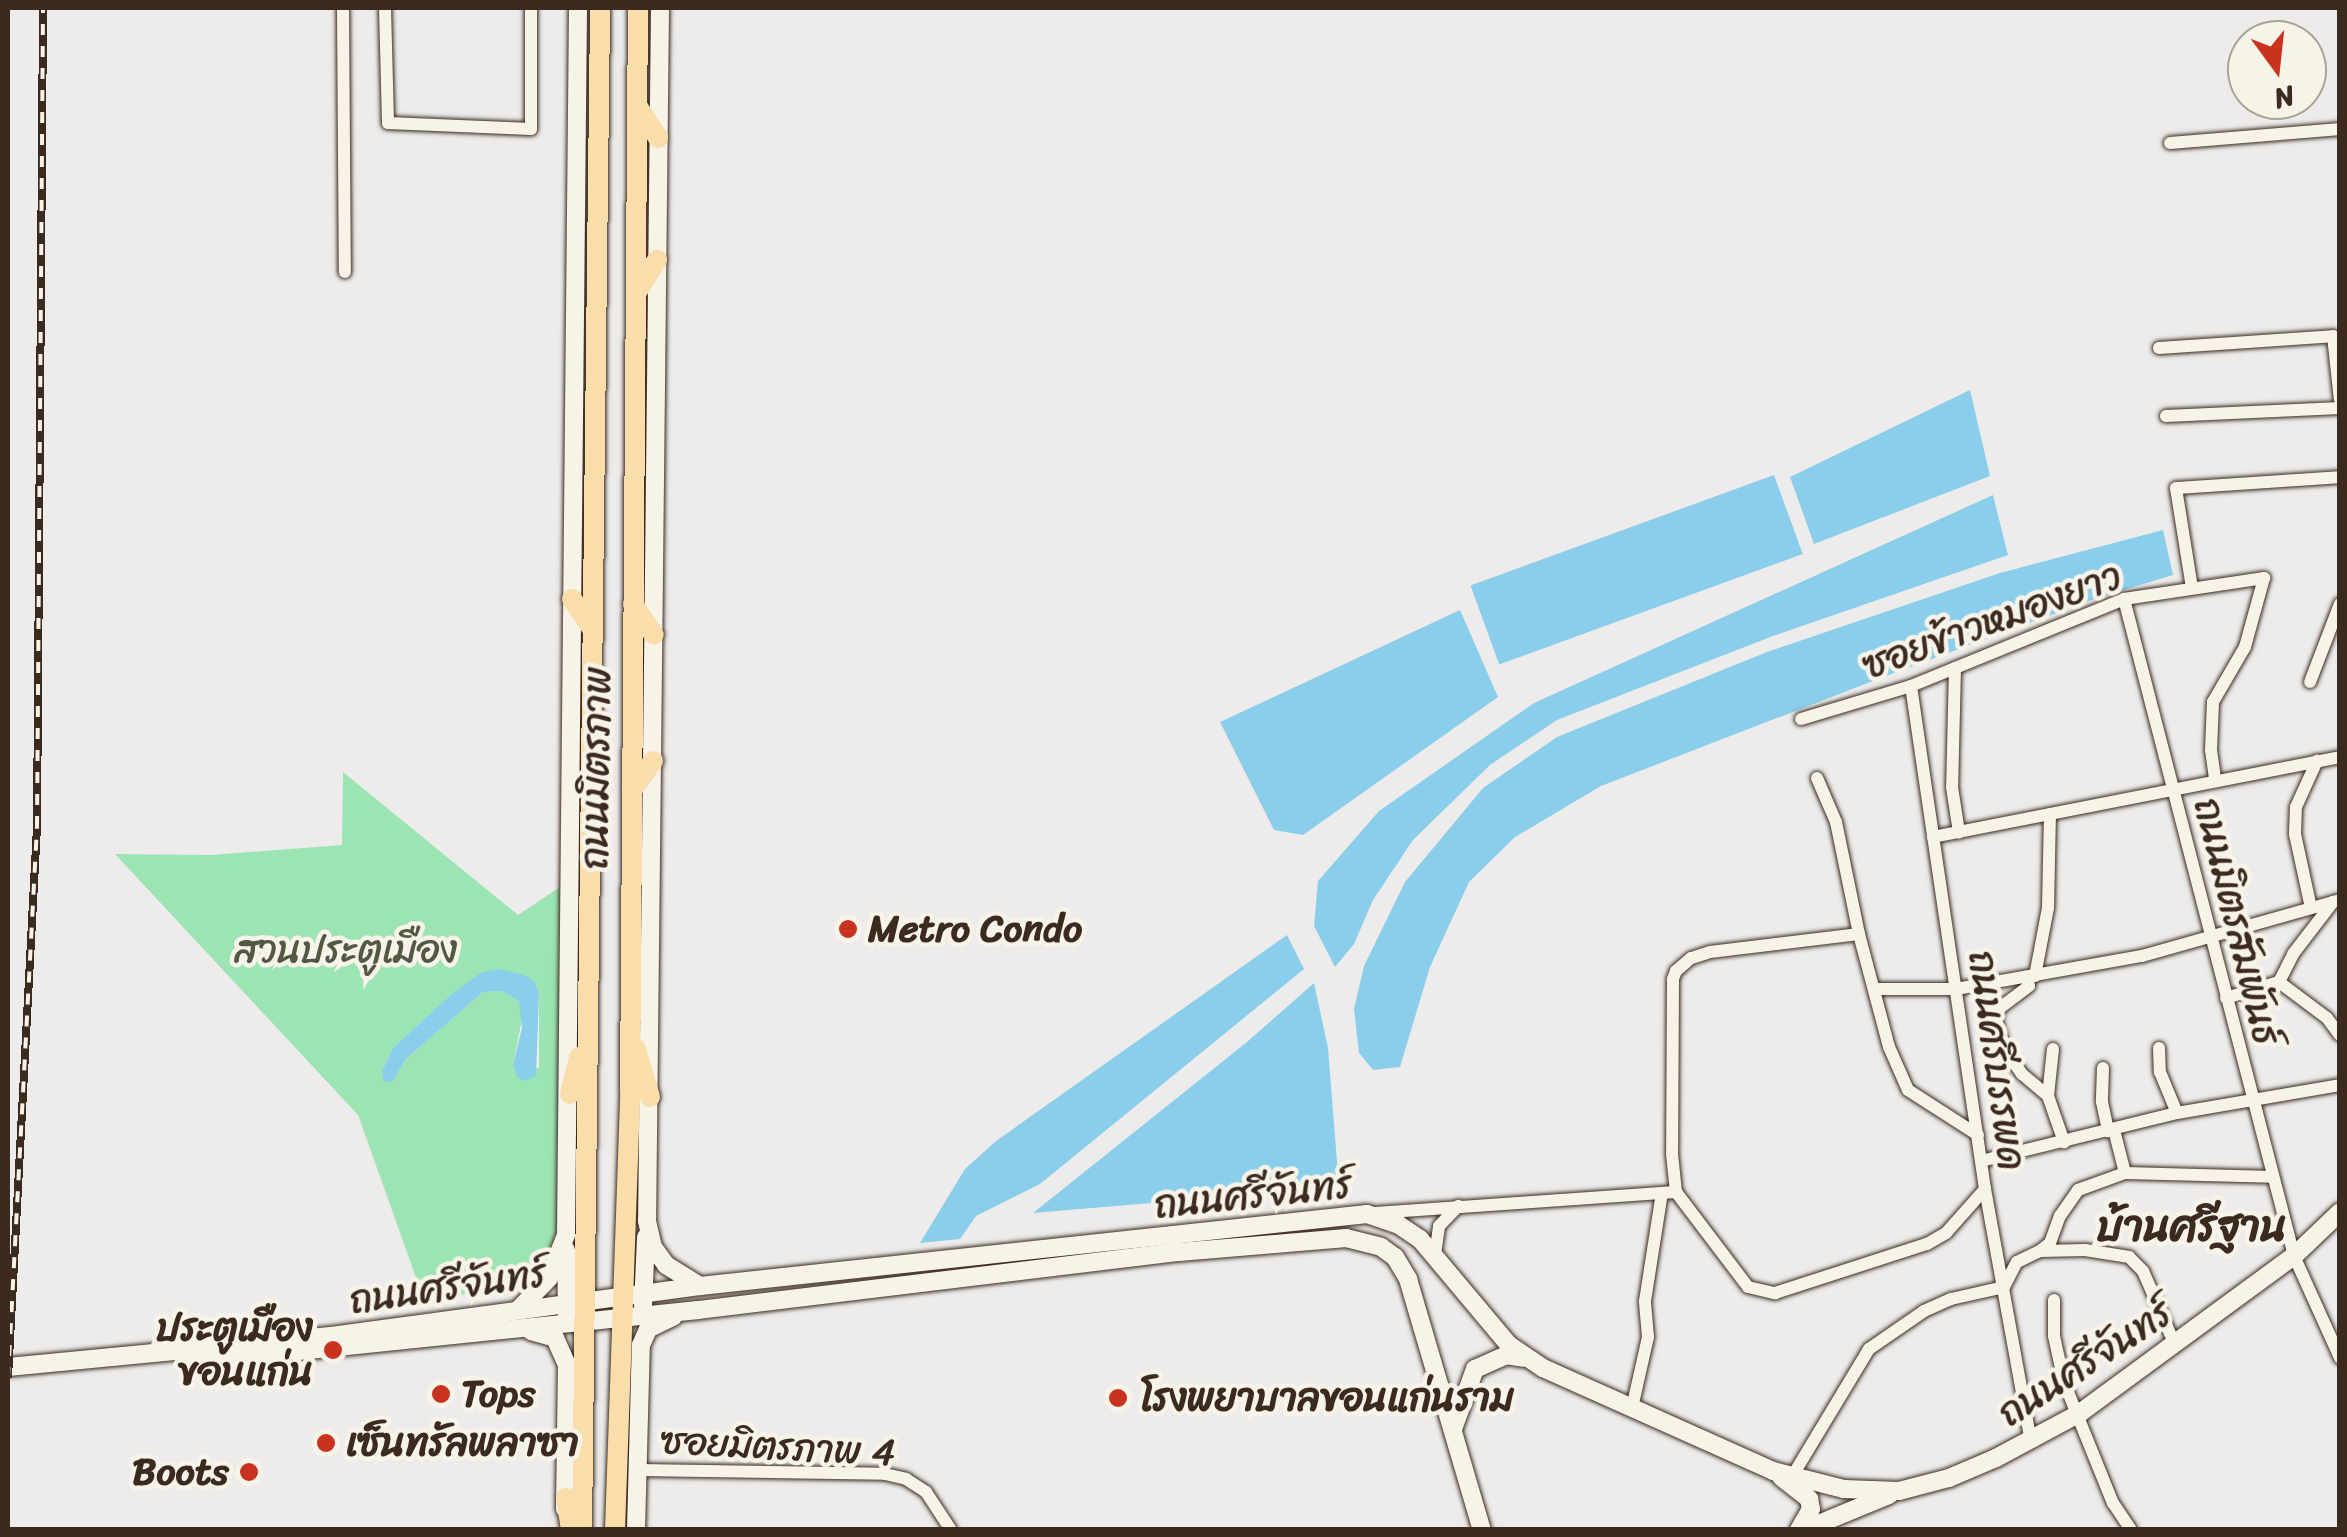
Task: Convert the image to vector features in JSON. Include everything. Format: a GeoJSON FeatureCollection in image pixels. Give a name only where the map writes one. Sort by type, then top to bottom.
{"type":"FeatureCollection","features":[{"type":"Feature","properties":{"kind":"main road","name":"ถนนมิตรภาพ"},"geometry":{"type":"LineString","coordinates":[[566,1498],[568,1365],[576,1312],[566,1234],[578,8]]}},
{"type":"Feature","properties":{"kind":"main road","name":"ถนนมิตรภาพ"},"geometry":{"type":"LineString","coordinates":[[582,1530],[576,1312],[588,1024],[600,8]]}},
{"type":"Feature","properties":{"kind":"main road","name":"ถนนมิตรภาพ"},"geometry":{"type":"LineString","coordinates":[[638,8],[627,1018],[634,1306],[640,1345],[639,1470]]}},
{"type":"Feature","properties":{"kind":"main road","name":"ถนนมิตรภาพ"},"geometry":{"type":"LineString","coordinates":[[615,1530],[634,1306],[647,1222],[660,8]]}},
{"type":"Feature","properties":{"kind":"main road"},"geometry":{"type":"LineString","coordinates":[[637,106],[658,138]]}},
{"type":"Feature","properties":{"kind":"main road"},"geometry":{"type":"LineString","coordinates":[[636,294],[657,260]]}},
{"type":"Feature","properties":{"kind":"main road"},"geometry":{"type":"LineString","coordinates":[[574,477],[593,450]]}},
{"type":"Feature","properties":{"kind":"main road"},"geometry":{"type":"LineString","coordinates":[[572,599],[592,629]]}},
{"type":"Feature","properties":{"kind":"main road"},"geometry":{"type":"LineString","coordinates":[[633,604],[654,635]]}},
{"type":"Feature","properties":{"kind":"main road"},"geometry":{"type":"LineString","coordinates":[[632,790],[653,761]]}},
{"type":"Feature","properties":{"kind":"main road"},"geometry":{"type":"LineString","coordinates":[[627,1018],[650,1097]]}},
{"type":"Feature","properties":{"kind":"main road"},"geometry":{"type":"LineString","coordinates":[[570,1086],[588,1024]]}},
{"type":"Feature","properties":{"kind":"main road","name":"ถนนศรีจันทร์"},"geometry":{"type":"LineString","coordinates":[[634,1306],[700,1286],[1367,1214],[1399,1225],[1435,1255],[1524,1358],[1773,1471],[1844,1490],[1898,1491],[1949,1478],[2031,1442],[2080,1413],[2294,1256],[2340,1212]]}},
{"type":"Feature","properties":{"kind":"main road"},"geometry":{"type":"LineString","coordinates":[[647,1222],[653,1247],[666,1265],[700,1286]]}},
{"type":"Feature","properties":{"kind":"main road"},"geometry":{"type":"LineString","coordinates":[[518,1309],[549,1278],[566,1234]]}},
{"type":"Feature","properties":{"kind":"main road","name":"ถนนศรีจันทร์"},"geometry":{"type":"LineString","coordinates":[[8,1367],[331,1336],[518,1309],[576,1312],[634,1306],[698,1310],[1329,1236],[1362,1240],[1396,1257],[1408,1279],[1453,1430]]}},
{"type":"Feature","properties":{"kind":"main road"},"geometry":{"type":"LineString","coordinates":[[640,1345],[648,1329],[662,1320],[698,1310]]}},
{"type":"Feature","properties":{"kind":"main road","name":"ถนนศรีจันทร์"},"geometry":{"type":"LineString","coordinates":[[8,1378],[517,1330],[576,1312]]}},
{"type":"Feature","properties":{"kind":"main road"},"geometry":{"type":"LineString","coordinates":[[517,1330],[555,1338],[568,1365]]}},
{"type":"Feature","properties":{"kind":"main road"},"geometry":{"type":"LineString","coordinates":[[1482,1530],[1453,1430],[1475,1368],[1506,1356],[1524,1358]]}},
{"type":"Feature","properties":{"kind":"main road"},"geometry":{"type":"LineString","coordinates":[[636,1530],[639,1470]]}},
{"type":"Feature","properties":{"kind":"main road"},"geometry":{"type":"LineString","coordinates":[[1773,1471],[1808,1499],[1811,1509],[1802,1530]]}},
{"type":"Feature","properties":{"kind":"main road"},"geometry":{"type":"LineString","coordinates":[[1802,1530],[1898,1491]]}},
{"type":"Feature","properties":{"kind":"main road"},"geometry":{"type":"LineString","coordinates":[[566,1498],[568,1530]]}},
{"type":"Feature","properties":{"kind":"main road"},"geometry":{"type":"LineString","coordinates":[[618,1500],[623,1530]]}},
{"type":"Feature","properties":{"kind":"street"},"geometry":{"type":"LineString","coordinates":[[343,8],[345,272]]}},
{"type":"Feature","properties":{"kind":"street"},"geometry":{"type":"LineString","coordinates":[[385,8],[388,123],[531,128],[531,8]]}},
{"type":"Feature","properties":{"kind":"street"},"geometry":{"type":"LineString","coordinates":[[2170,144],[2340,129]]}},
{"type":"Feature","properties":{"kind":"street"},"geometry":{"type":"LineString","coordinates":[[2158,348],[2333,336],[2340,400]]}},
{"type":"Feature","properties":{"kind":"street"},"geometry":{"type":"LineString","coordinates":[[2166,416],[2340,408]]}},
{"type":"Feature","properties":{"kind":"street"},"geometry":{"type":"LineString","coordinates":[[2192,588],[2176,488],[2340,477]]}},
{"type":"Feature","properties":{"kind":"street","name":"ซอยข้าวหมองยาว"},"geometry":{"type":"LineString","coordinates":[[1802,719],[1910,686],[2124,600],[2264,578],[2245,648],[2213,702],[2211,750],[2215,780]]}},
{"type":"Feature","properties":{"kind":"street","name":"ถนนมิตรสัมพันธ์"},"geometry":{"type":"LineString","coordinates":[[2124,600],[2294,1256],[2340,1358]]}},
{"type":"Feature","properties":{"kind":"street"},"geometry":{"type":"LineString","coordinates":[[2310,682],[2340,604]]}},
{"type":"Feature","properties":{"kind":"street"},"geometry":{"type":"LineString","coordinates":[[1955,668],[1952,787],[1958,832]]}},
{"type":"Feature","properties":{"kind":"street","name":"ถนนศรีบรรพด"},"geometry":{"type":"LineString","coordinates":[[1910,686],[1985,1189],[2017,1384],[2031,1442]]}},
{"type":"Feature","properties":{"kind":"street"},"geometry":{"type":"LineString","coordinates":[[1934,838],[2340,756]]}},
{"type":"Feature","properties":{"kind":"street"},"geometry":{"type":"LineString","coordinates":[[2311,908],[2294,834],[2296,808],[2317,761]]}},
{"type":"Feature","properties":{"kind":"street"},"geometry":{"type":"LineString","coordinates":[[1817,778],[1836,822],[1859,934],[1889,1046],[1908,1090],[1978,1135]]}},
{"type":"Feature","properties":{"kind":"street"},"geometry":{"type":"LineString","coordinates":[[2048,1096],[2022,1074],[2006,1049],[1996,1020],[1999,1009],[2029,986],[2048,908],[2050,814]]}},
{"type":"Feature","properties":{"kind":"street"},"geometry":{"type":"LineString","coordinates":[[1876,989],[1956,989],[2142,956],[2337,900]]}},
{"type":"Feature","properties":{"kind":"street"},"geometry":{"type":"LineString","coordinates":[[2226,998],[2278,982],[2293,954],[2337,900]]}},
{"type":"Feature","properties":{"kind":"street"},"geometry":{"type":"LineString","coordinates":[[1632,1408],[1648,1337],[1645,1300],[1669,1193],[1676,971],[1690,958],[1710,952],[1859,934]]}},
{"type":"Feature","properties":{"kind":"street"},"geometry":{"type":"LineString","coordinates":[[2278,982],[2327,1018],[2340,1035]]}},
{"type":"Feature","properties":{"kind":"street"},"geometry":{"type":"LineString","coordinates":[[2159,1048],[2160,1072],[2177,1113]]}},
{"type":"Feature","properties":{"kind":"street"},"geometry":{"type":"LineString","coordinates":[[2053,1050],[2048,1096],[2064,1142]]}},
{"type":"Feature","properties":{"kind":"street"},"geometry":{"type":"LineString","coordinates":[[2103,1068],[2102,1102],[2125,1173]]}},
{"type":"Feature","properties":{"kind":"street"},"geometry":{"type":"LineString","coordinates":[[1981,1161],[2177,1113],[2340,1086]]}},
{"type":"Feature","properties":{"kind":"street"},"geometry":{"type":"LineString","coordinates":[[1794,1476],[1869,1348],[1924,1311],[1950,1299],[2004,1287],[2017,1262],[2050,1242],[2060,1216],[2078,1190],[2125,1173],[2273,1177]]}},
{"type":"Feature","properties":{"kind":"street"},"geometry":{"type":"LineString","coordinates":[[1669,1193],[1740,1280],[1766,1294],[1937,1239],[1985,1189]]}},
{"type":"Feature","properties":{"kind":"street"},"geometry":{"type":"LineString","coordinates":[[1367,1214],[1669,1193]]}},
{"type":"Feature","properties":{"kind":"street"},"geometry":{"type":"LineString","coordinates":[[1435,1255],[1439,1226],[1458,1206]]}},
{"type":"Feature","properties":{"kind":"street"},"geometry":{"type":"LineString","coordinates":[[2040,1251],[2085,1250],[2129,1258],[2143,1270],[2175,1346]]}},
{"type":"Feature","properties":{"kind":"street"},"geometry":{"type":"LineString","coordinates":[[2054,1300],[2058,1363],[2113,1503],[2132,1530]]}},
{"type":"Feature","properties":{"kind":"street","name":"ซอยมิตรภาพ 4"},"geometry":{"type":"LineString","coordinates":[[639,1470],[885,1474],[906,1479],[926,1492],[951,1530]]}},
{"type":"Feature","properties":{"kind":"green space","name":"สวนประตูเมือง"},"geometry":{"type":"Polygon","coordinates":[[[343,772],[518,915],[563,885],[558,1229],[544,1261],[508,1288],[424,1300],[358,1115],[115,854],[211,855],[342,845],[343,772]],[[535,982],[448,997],[393,1048],[382,1071],[393,1081],[406,1059],[483,992],[502,991],[519,1001],[523,1014],[513,1065],[539,1068],[539,993],[535,982]]]}},
{"type":"Feature","properties":{"kind":"water"},"geometry":{"type":"Polygon","coordinates":[[[1970,390],[1990,476],[1814,544],[1790,477],[1970,390]]]}},
{"type":"Feature","properties":{"kind":"water"},"geometry":{"type":"Polygon","coordinates":[[[1774,475],[1803,554],[1499,664],[1470,585],[1774,475]]]}},
{"type":"Feature","properties":{"kind":"water"},"geometry":{"type":"Polygon","coordinates":[[[1993,495],[2008,555],[1773,636],[1557,720],[1490,765],[1413,840],[1373,900],[1354,944],[1335,967],[1314,926],[1318,881],[1379,811],[1534,703],[1993,495]]]}},
{"type":"Feature","properties":{"kind":"water"},"geometry":{"type":"Polygon","coordinates":[[[2163,530],[2173,575],[2097,598],[1601,786],[1515,837],[1469,882],[1430,967],[1400,1067],[1373,1070],[1359,1053],[1354,1009],[1364,966],[1405,882],[1483,788],[1557,737],[1767,652],[2000,573],[2163,530]]]}},
{"type":"Feature","properties":{"kind":"water"},"geometry":{"type":"Polygon","coordinates":[[[1460,610],[1498,697],[1303,835],[1274,830],[1220,722],[1460,610]]]}},
{"type":"Feature","properties":{"kind":"water"},"geometry":{"type":"Polygon","coordinates":[[[1287,935],[1304,969],[1040,1184],[976,1216],[960,1239],[920,1243],[965,1169],[996,1141],[1287,935]]]}},
{"type":"Feature","properties":{"kind":"water"},"geometry":{"type":"Polygon","coordinates":[[[499,969],[524,975],[535,982],[539,993],[536,1076],[524,1081],[517,1077],[513,1065],[522,1028],[519,1001],[502,991],[483,992],[406,1059],[393,1081],[384,1082],[382,1071],[393,1048],[448,997],[482,972],[499,969]]]}},
{"type":"Feature","properties":{"kind":"water"},"geometry":{"type":"Polygon","coordinates":[[[1314,983],[1328,1048],[1339,1187],[1033,1213],[1247,1042],[1314,983]]]}},
{"type":"Feature","properties":{"kind":"railway"},"geometry":{"type":"LineString","coordinates":[[8,1378],[37,827],[43,8]]}},
{"type":"Feature","properties":{"kind":"place","name":"Metro Condo"},"geometry":{"type":"Point","coordinates":[848,929]}},
{"type":"Feature","properties":{"kind":"place","name":"ประตูเมือง ขอนแก่น"},"geometry":{"type":"Point","coordinates":[333,1350]}},
{"type":"Feature","properties":{"kind":"place","name":"Tops"},"geometry":{"type":"Point","coordinates":[441,1394]}},
{"type":"Feature","properties":{"kind":"place","name":"โรงพยาบาลขอนแก่นราม"},"geometry":{"type":"Point","coordinates":[1118,1398]}},
{"type":"Feature","properties":{"kind":"place","name":"เซ็นทรัลพลาซา"},"geometry":{"type":"Point","coordinates":[326,1443]}},
{"type":"Feature","properties":{"kind":"place","name":"Boots"},"geometry":{"type":"Point","coordinates":[249,1472]}},
{"type":"Feature","properties":{"kind":"district","name":"บ้านศรีฐาน"},"geometry":{"type":"Point","coordinates":[2192,1226]}}]}
